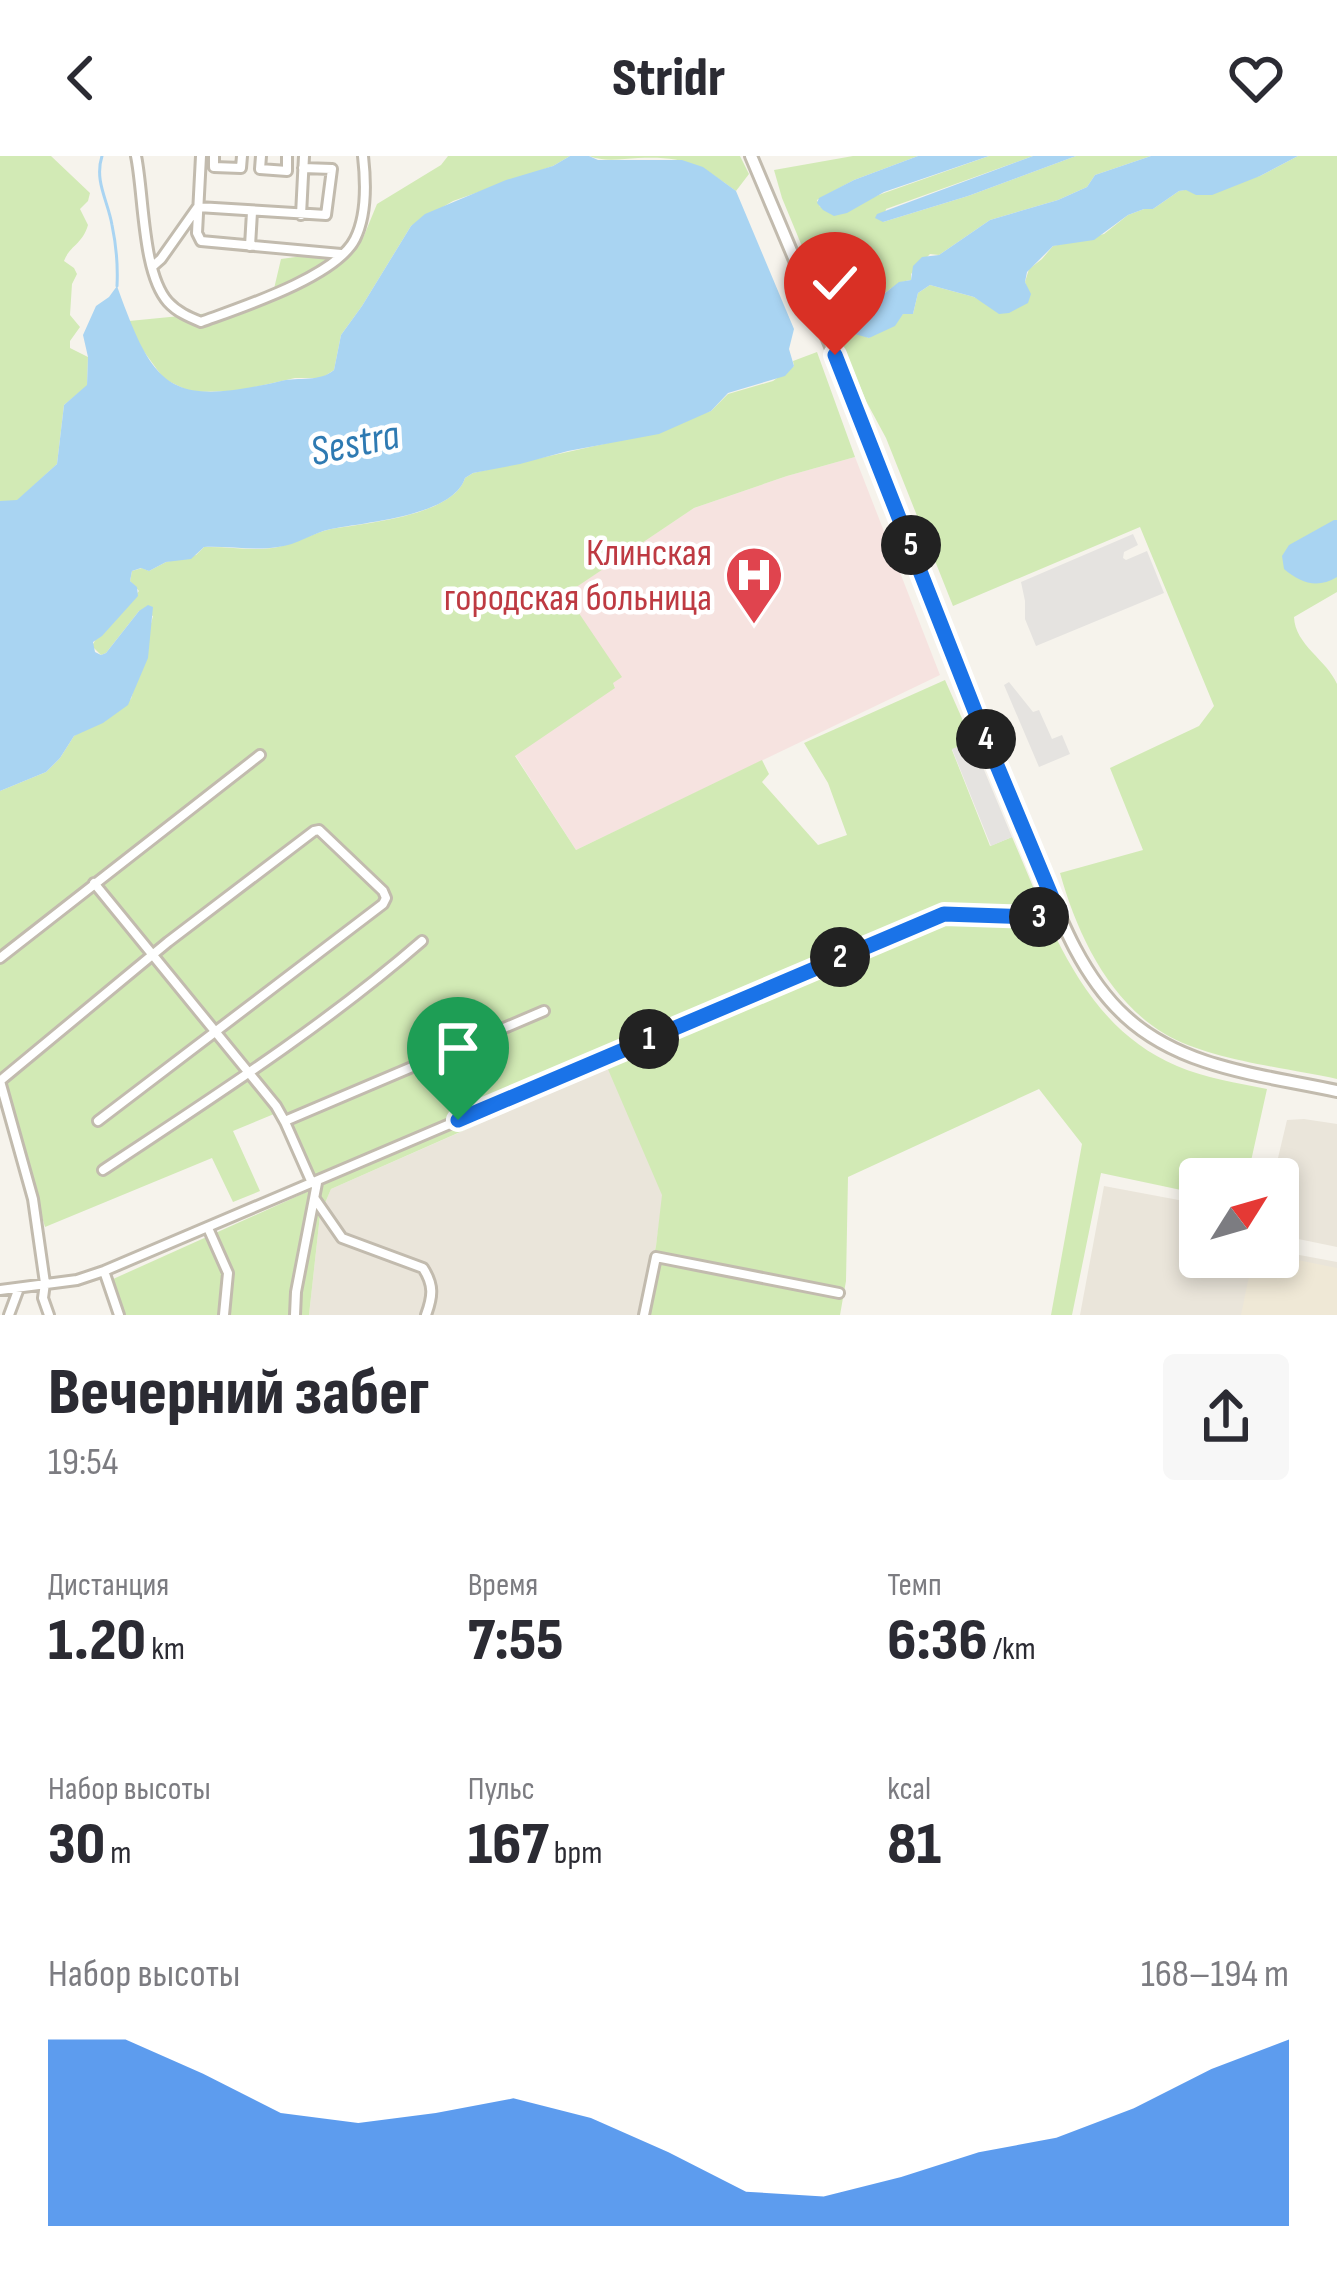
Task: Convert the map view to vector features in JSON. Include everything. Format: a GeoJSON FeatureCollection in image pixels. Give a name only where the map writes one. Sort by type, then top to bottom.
{"type":"FeatureCollection","features":[{"type":"Feature","properties":{"kind":"street"},"geometry":{"type":"LineString","coordinates":[[136,156],[144,228],[165,300],[200,322],[282,292],[353,243],[366,178],[363,156]]}},
{"type":"Feature","properties":{"kind":"street"},"geometry":{"type":"LineString","coordinates":[[201,156],[196,233],[201,242],[342,254]]}},
{"type":"Feature","properties":{"kind":"street"},"geometry":{"type":"LineString","coordinates":[[214,156],[214,166],[287,171],[287,156]]}},
{"type":"Feature","properties":{"kind":"street"},"geometry":{"type":"LineString","coordinates":[[241,168],[242,156]]}},
{"type":"Feature","properties":{"kind":"street"},"geometry":{"type":"LineString","coordinates":[[260,170],[261,156]]}},
{"type":"Feature","properties":{"kind":"street"},"geometry":{"type":"LineString","coordinates":[[301,215],[304,156]]}},
{"type":"Feature","properties":{"kind":"street"},"geometry":{"type":"LineString","coordinates":[[751,156],[986,739],[1083,961],[1107,998],[1129,1020],[1181,1054],[1337,1091]]}},
{"type":"Feature","properties":{"kind":"street"},"geometry":{"type":"LineString","coordinates":[[198,207],[326,215],[332,169],[303,168]]}},
{"type":"Feature","properties":{"kind":"street"},"geometry":{"type":"LineString","coordinates":[[153,266],[198,207]]}},
{"type":"Feature","properties":{"kind":"street"},"geometry":{"type":"LineString","coordinates":[[250,246],[252,212]]}},
{"type":"Feature","properties":{"kind":"street"},"geometry":{"type":"LineString","coordinates":[[0,958],[260,755]]}},
{"type":"Feature","properties":{"kind":"street"},"geometry":{"type":"LineString","coordinates":[[49,1315],[43,1298],[33,1199],[0,1081],[152,955],[314,831],[319,830],[383,892],[383,904],[98,1121]]}},
{"type":"Feature","properties":{"kind":"street"},"geometry":{"type":"LineString","coordinates":[[94,883],[250,1072],[285,1121],[314,1182],[295,1315]]}},
{"type":"Feature","properties":{"kind":"street"},"geometry":{"type":"LineString","coordinates":[[0,1290],[77,1280],[104,1271],[944,914],[1037,917],[1058,912]]}},
{"type":"Feature","properties":{"kind":"street"},"geometry":{"type":"LineString","coordinates":[[104,1170],[250,1072],[422,941]]}},
{"type":"Feature","properties":{"kind":"street"},"geometry":{"type":"LineString","coordinates":[[285,1121],[544,1011]]}},
{"type":"Feature","properties":{"kind":"street"},"geometry":{"type":"LineString","coordinates":[[315,1199],[342,1238],[423,1268],[433,1293],[426,1315]]}},
{"type":"Feature","properties":{"kind":"street"},"geometry":{"type":"LineString","coordinates":[[208,1228],[228,1273],[224,1315]]}},
{"type":"Feature","properties":{"kind":"street"},"geometry":{"type":"LineString","coordinates":[[644,1315],[656,1257],[839,1293]]}},
{"type":"Feature","properties":{"kind":"street"},"geometry":{"type":"LineString","coordinates":[[104,1271],[119,1315]]}},
{"type":"Feature","properties":{"kind":"street"},"geometry":{"type":"LineString","coordinates":[[9,1315],[19,1288]]}},
{"type":"Feature","properties":{"kind":"shaded area","name":"Клинская городская больница"},"geometry":{"type":"Polygon","coordinates":[[[855,457],[940,675],[576,850],[515,755],[615,687],[565,594],[694,508],[855,457]]]}},
{"type":"Feature","properties":{"kind":"shaded area"},"geometry":{"type":"Polygon","coordinates":[[[1133,534],[1138,545],[1124,552],[1123,558],[1147,551],[1164,593],[1036,646],[1025,619],[1021,582],[1133,534]]]}},
{"type":"Feature","properties":{"kind":"shaded area"},"geometry":{"type":"Polygon","coordinates":[[[1009,682],[1033,712],[1039,710],[1052,739],[1062,735],[1070,754],[1039,767],[1004,685],[1009,682]]]}},
{"type":"Feature","properties":{"kind":"shaded area"},"geometry":{"type":"Polygon","coordinates":[[[972,741],[1012,837],[991,846],[952,749],[972,741]]]}},
{"type":"Feature","properties":{"kind":"shaded area"},"geometry":{"type":"Polygon","coordinates":[[[608,1067],[663,1195],[640,1315],[309,1315],[320,1215],[331,1189],[608,1067]]]}},
{"type":"Feature","properties":{"kind":"shaded area"},"geometry":{"type":"Polygon","coordinates":[[[1287,1120],[1337,1124],[1337,1247],[1299,1239],[1299,1158],[1278,1158],[1287,1120]]]}},
{"type":"Feature","properties":{"kind":"shaded area"},"geometry":{"type":"Polygon","coordinates":[[[1104,1186],[1179,1200],[1179,1278],[1299,1278],[1299,1255],[1337,1262],[1337,1315],[1080,1315],[1104,1186]]]}},
{"type":"Feature","properties":{"kind":"shaded area"},"geometry":{"type":"Polygon","coordinates":[[[1299,1260],[1337,1268],[1337,1315],[1241,1315],[1249,1278],[1299,1278],[1299,1260]]]}},
{"type":"Feature","properties":{"kind":"green space"},"geometry":{"type":"Polygon","coordinates":[[[0,156],[51,156],[90,193],[80,209],[88,225],[64,261],[77,274],[70,315],[80,327],[70,348],[88,357],[87,386],[64,405],[57,464],[17,501],[0,501],[0,156]]]}},
{"type":"Feature","properties":{"kind":"green space"},"geometry":{"type":"Polygon","coordinates":[[[448,156],[570,156],[453,201],[411,226],[341,335],[334,370],[322,378],[295,378],[238,391],[191,392],[164,379],[137,342],[129,321],[221,312],[273,293],[281,259],[346,250],[363,238],[377,204],[448,156]]]}},
{"type":"Feature","properties":{"kind":"green space"},"geometry":{"type":"Polygon","coordinates":[[[589,156],[740,156],[749,174],[736,191],[680,160],[589,156]]]}},
{"type":"Feature","properties":{"kind":"green space"},"geometry":{"type":"Polygon","coordinates":[[[853,156],[918,156],[854,180],[817,200],[820,207],[870,198],[989,156],[1033,156],[886,209],[883,222],[1076,156],[1151,156],[1095,175],[1087,187],[1058,200],[990,220],[939,255],[930,254],[911,280],[851,311],[857,333],[869,338],[903,314],[913,314],[918,293],[930,285],[981,301],[1027,288],[1029,269],[1053,246],[1104,234],[1128,215],[1153,209],[1179,191],[1260,176],[1298,156],[1337,156],[1337,592],[1294,617],[1305,644],[1337,684],[1337,1079],[1226,1057],[1165,1034],[1127,1004],[1086,942],[1060,873],[1143,850],[1110,768],[1199,726],[1214,706],[1140,527],[953,606],[774,170],[853,156]]]}},
{"type":"Feature","properties":{"kind":"green space"},"geometry":{"type":"Polygon","coordinates":[[[817,352],[855,457],[694,508],[566,594],[622,677],[613,683],[615,688],[515,756],[576,850],[762,760],[769,774],[762,782],[818,845],[847,835],[828,783],[804,743],[945,680],[972,741],[952,750],[990,846],[1012,837],[1073,969],[1116,1026],[1177,1066],[1267,1089],[1252,1158],[1179,1158],[1179,1190],[1101,1173],[1072,1315],[1051,1315],[1082,1144],[1039,1089],[848,1177],[846,1281],[840,1315],[640,1315],[662,1195],[607,1067],[331,1189],[320,1215],[309,1315],[115,1315],[102,1284],[311,1190],[317,1181],[274,1114],[233,1131],[260,1191],[233,1202],[212,1158],[45,1227],[0,1076],[0,791],[46,772],[74,736],[131,699],[153,616],[139,611],[106,653],[101,655],[92,646],[139,591],[130,581],[132,571],[149,571],[196,555],[204,547],[278,547],[331,529],[427,509],[457,491],[473,473],[608,443],[711,411],[728,394],[773,381],[794,366],[793,361],[817,352]]]}},
{"type":"Feature","properties":{"kind":"water","name":"Sestra"},"geometry":{"type":"Polygon","coordinates":[[[570,156],[682,160],[703,167],[736,191],[794,329],[789,349],[794,366],[785,376],[728,393],[711,411],[659,434],[473,473],[457,491],[427,509],[331,529],[285,546],[204,547],[191,559],[132,571],[130,581],[138,596],[93,642],[95,652],[106,653],[139,611],[153,607],[148,658],[128,705],[74,736],[46,772],[0,791],[0,501],[17,500],[57,464],[64,405],[87,385],[83,335],[96,306],[117,286],[142,348],[156,368],[171,382],[190,390],[243,389],[322,376],[334,370],[341,335],[411,226],[425,214],[570,156]]]}},
{"type":"Feature","properties":{"kind":"water"},"geometry":{"type":"Polygon","coordinates":[[[918,156],[989,156],[884,192],[847,213],[834,216],[817,203],[854,180],[918,156]]]}},
{"type":"Feature","properties":{"kind":"water"},"geometry":{"type":"Polygon","coordinates":[[[1033,156],[1076,156],[968,196],[883,222],[875,218],[877,214],[1033,156]]]}},
{"type":"Feature","properties":{"kind":"water"},"geometry":{"type":"Polygon","coordinates":[[[1151,156],[1298,156],[1212,195],[1179,191],[1153,209],[1128,215],[1094,240],[1053,246],[1027,272],[1028,303],[1009,313],[999,314],[974,297],[930,285],[918,293],[913,314],[903,314],[895,326],[869,338],[851,333],[852,308],[911,280],[913,266],[922,257],[939,255],[990,220],[1058,200],[1087,187],[1095,175],[1151,156]]]}},
{"type":"Feature","properties":{"kind":"water"},"geometry":{"type":"Polygon","coordinates":[[[1334,520],[1337,577],[1309,583],[1284,569],[1282,556],[1289,545],[1334,520]]]}},
{"type":"Feature","properties":{"kind":"waterway"},"geometry":{"type":"LineString","coordinates":[[102,156],[101,182],[115,240],[117,286]]}},
{"type":"Feature","properties":{"kind":"place","name":"Клинская городская больница"},"geometry":{"type":"Point","coordinates":[754,626]}},
{"type":"Feature","properties":{"kind":"route"},"geometry":{"type":"LineString","coordinates":[[458,1120],[944,914],[1037,917],[1058,912],[835,355]]}}]}
